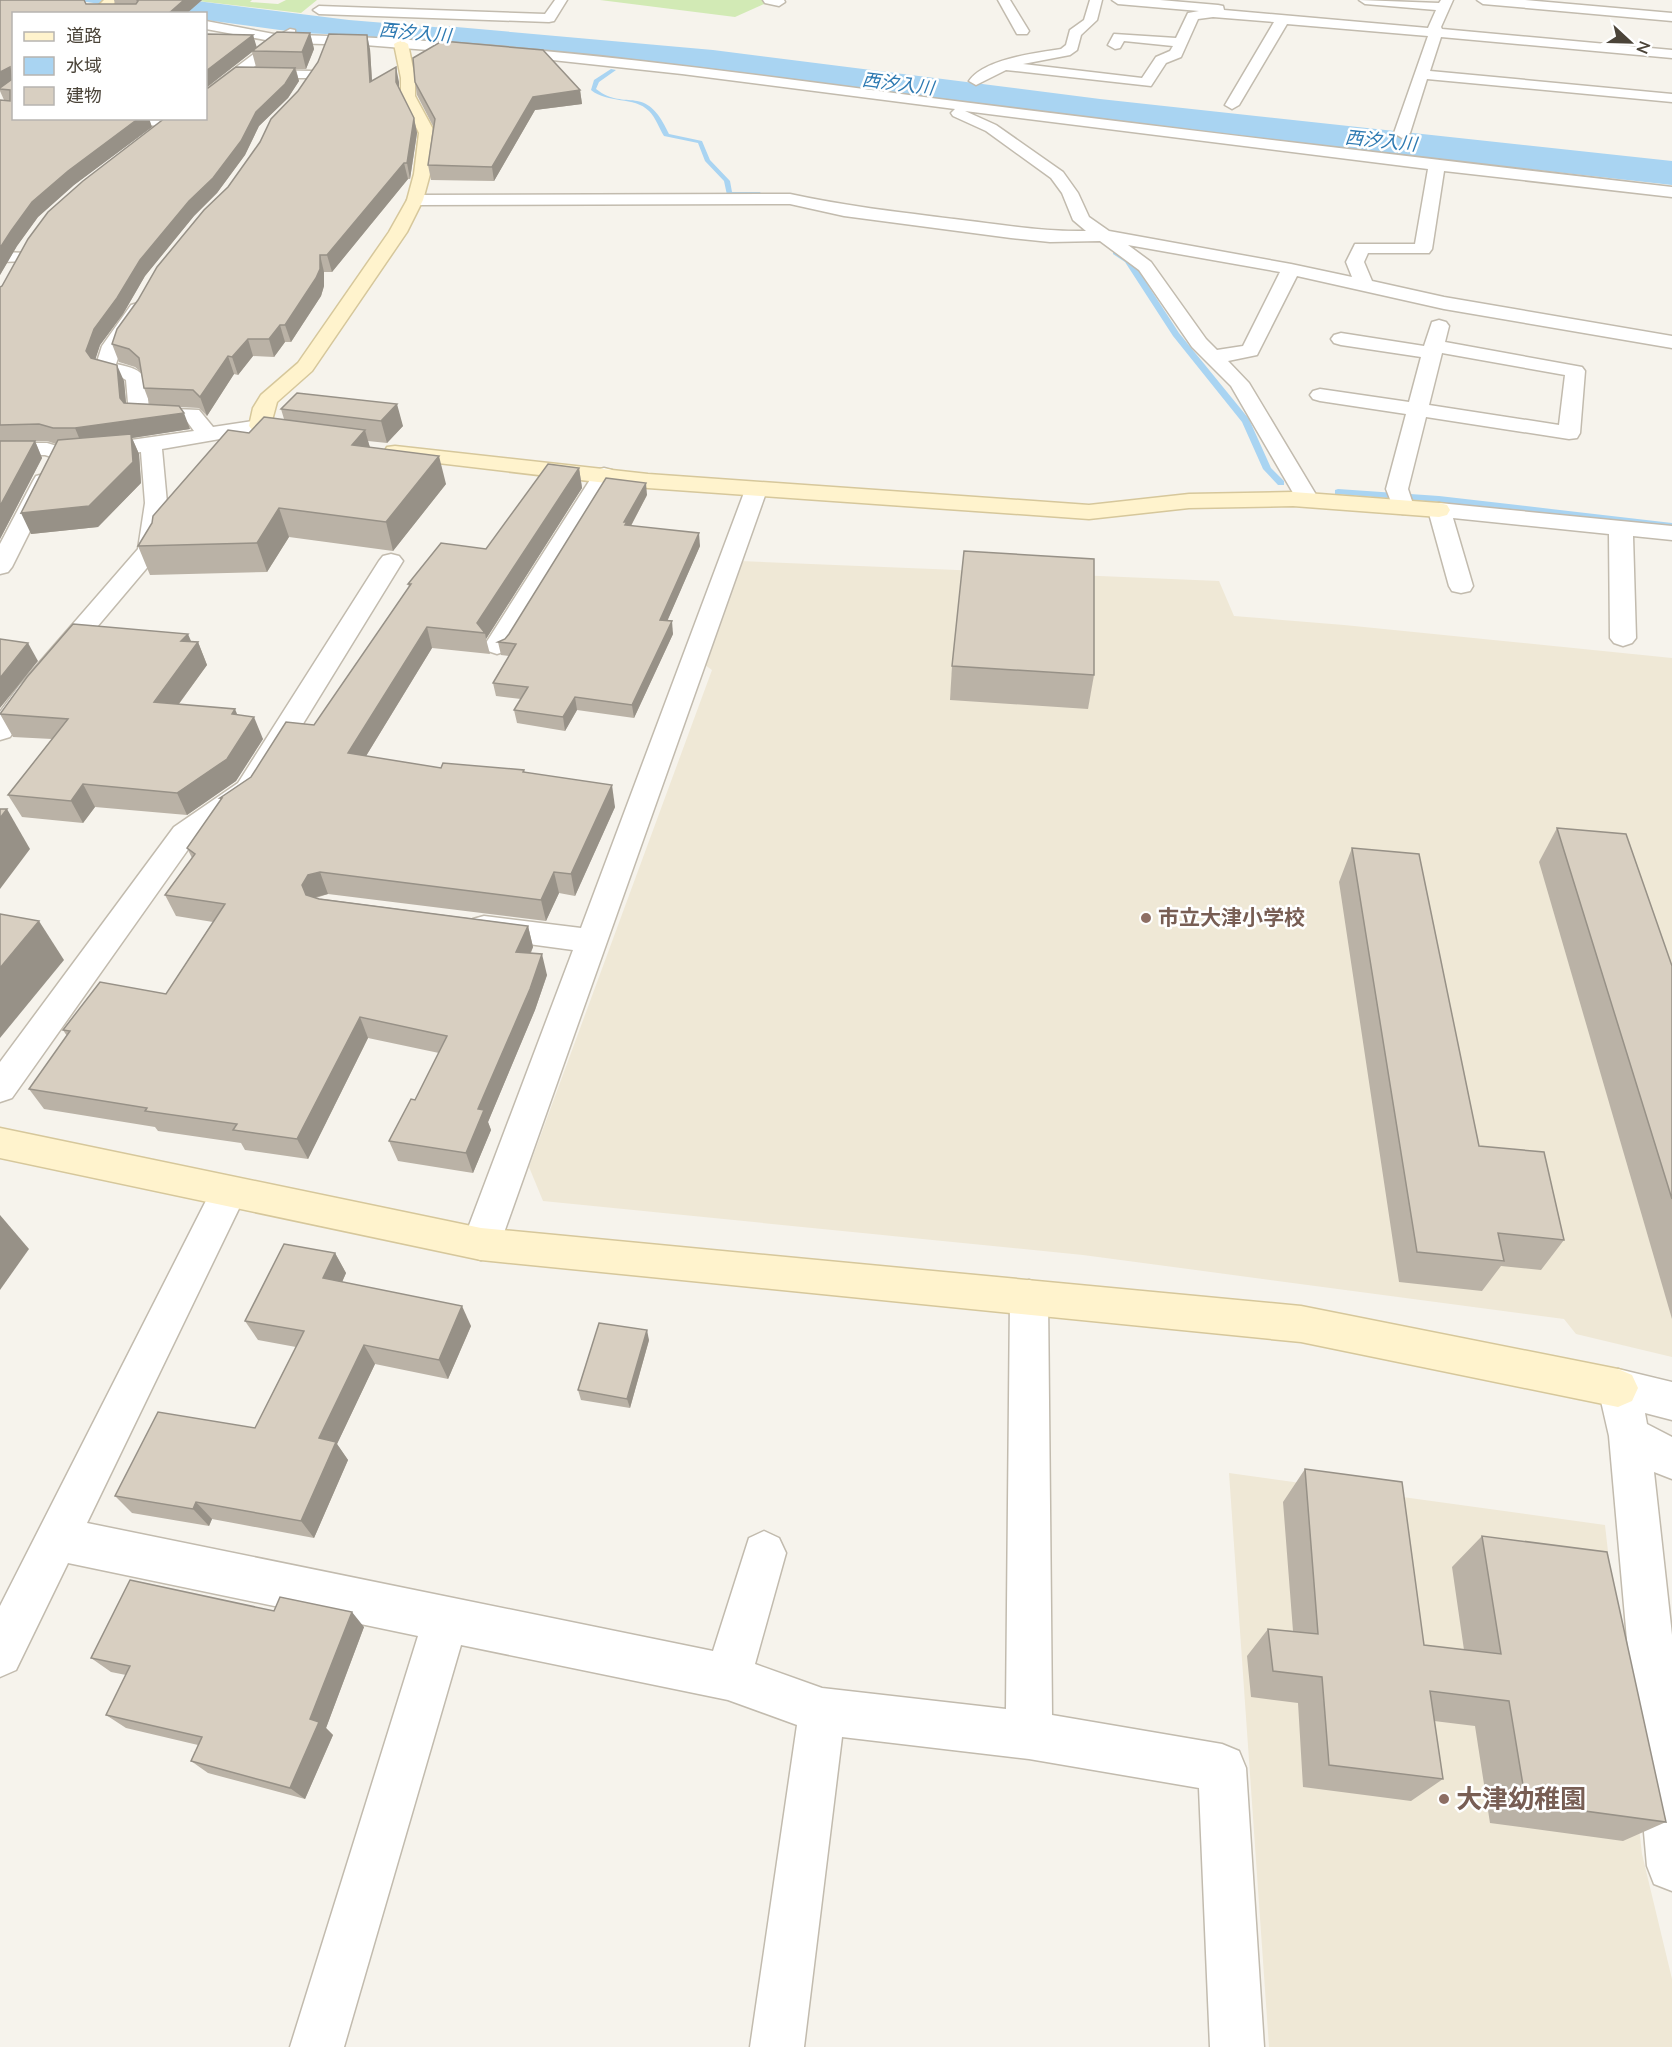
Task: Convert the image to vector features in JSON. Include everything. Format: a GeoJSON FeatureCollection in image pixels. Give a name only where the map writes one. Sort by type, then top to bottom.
{"type":"FeatureCollection","features":[{"type":"Feature","properties":{"kind":"street"},"geometry":{"type":"LineString","coordinates":[[207,96],[329,0]]}},
{"type":"Feature","properties":{"kind":"street"},"geometry":{"type":"LineString","coordinates":[[311,16],[549,18],[561,0]]}},
{"type":"Feature","properties":{"kind":"street"},"geometry":{"type":"LineString","coordinates":[[769,0],[779,2],[777,0]]}},
{"type":"Feature","properties":{"kind":"street"},"geometry":{"type":"LineString","coordinates":[[1004,0],[1022,31]]}},
{"type":"Feature","properties":{"kind":"street"},"geometry":{"type":"LineString","coordinates":[[976,81],[979,77],[1006,66],[1065,52],[1072,47],[1075,33],[1086,27],[1093,19],[1096,0]]}},
{"type":"Feature","properties":{"kind":"street"},"geometry":{"type":"LineString","coordinates":[[1118,0],[1435,29],[1672,54]]}},
{"type":"Feature","properties":{"kind":"street"},"geometry":{"type":"LineString","coordinates":[[1365,0],[1445,4],[1435,29],[1434,57],[1422,74],[1402,133]]}},
{"type":"Feature","properties":{"kind":"street"},"geometry":{"type":"LineString","coordinates":[[1483,0],[1672,17]]}},
{"type":"Feature","properties":{"kind":"street"},"geometry":{"type":"LineString","coordinates":[[81,5],[123,12]]}},
{"type":"Feature","properties":{"kind":"street"},"geometry":{"type":"LineString","coordinates":[[1006,66],[1052,77],[1146,83],[1161,60],[1176,54],[1186,20],[1193,16],[1213,13],[1435,29]]}},
{"type":"Feature","properties":{"kind":"street"},"geometry":{"type":"LineString","coordinates":[[1232,105],[1246,91],[1283,19]]}},
{"type":"Feature","properties":{"kind":"street"},"geometry":{"type":"LineString","coordinates":[[207,25],[281,39],[401,44],[682,70],[1437,165],[1672,192]]}},
{"type":"Feature","properties":{"kind":"street"},"geometry":{"type":"LineString","coordinates":[[1115,45],[1119,37],[1181,43]]}},
{"type":"Feature","properties":{"kind":"street"},"geometry":{"type":"LineString","coordinates":[[301,93],[313,75],[327,40]]}},
{"type":"Feature","properties":{"kind":"street"},"geometry":{"type":"LineString","coordinates":[[260,426],[260,417],[265,404],[286,382],[305,367],[398,232],[415,200],[422,174],[427,133],[408,96],[408,78],[401,44]]}},
{"type":"Feature","properties":{"kind":"street"},"geometry":{"type":"LineString","coordinates":[[236,74],[313,75]]}},
{"type":"Feature","properties":{"kind":"street"},"geometry":{"type":"LineString","coordinates":[[1422,74],[1672,98]]}},
{"type":"Feature","properties":{"kind":"street"},"geometry":{"type":"LineString","coordinates":[[929,100],[991,128],[1057,175],[1070,193],[1082,220],[1145,266],[1199,343],[1239,383],[1307,498]]}},
{"type":"Feature","properties":{"kind":"street"},"geometry":{"type":"LineString","coordinates":[[154,136],[175,120]]}},
{"type":"Feature","properties":{"kind":"street"},"geometry":{"type":"LineString","coordinates":[[1364,285],[1355,262],[1361,248],[1423,249],[1437,165]]}},
{"type":"Feature","properties":{"kind":"street"},"geometry":{"type":"LineString","coordinates":[[415,200],[790,199],[844,211],[1011,233],[1050,237],[1106,236],[1291,269],[1444,303],[1672,342]]}},
{"type":"Feature","properties":{"kind":"street"},"geometry":{"type":"LineString","coordinates":[[11,277],[32,240]]}},
{"type":"Feature","properties":{"kind":"street"},"geometry":{"type":"LineString","coordinates":[[0,256],[22,257]]}},
{"type":"Feature","properties":{"kind":"street"},"geometry":{"type":"LineString","coordinates":[[1213,357],[1250,351],[1291,269]]}},
{"type":"Feature","properties":{"kind":"street"},"geometry":{"type":"LineString","coordinates":[[148,290],[134,316],[112,346],[105,368],[127,372],[136,378],[139,414],[192,414],[208,435]]}},
{"type":"Feature","properties":{"kind":"street"},"geometry":{"type":"LineString","coordinates":[[1400,498],[1417,411],[1444,303]]}},
{"type":"Feature","properties":{"kind":"street"},"geometry":{"type":"LineString","coordinates":[[1320,395],[1569,434],[1575,371],[1341,339]]}},
{"type":"Feature","properties":{"kind":"street"},"geometry":{"type":"LineString","coordinates":[[0,449],[46,449],[58,453],[82,453],[260,426],[274,436],[313,444]]}},
{"type":"Feature","properties":{"kind":"street"},"geometry":{"type":"LineString","coordinates":[[0,731],[28,692],[150,550],[156,503],[151,444]]}},
{"type":"Feature","properties":{"kind":"street"},"geometry":{"type":"LineString","coordinates":[[371,450],[756,490],[1089,512],[1189,501],[1400,498],[1439,510],[1672,534]]}},
{"type":"Feature","properties":{"kind":"street"},"geometry":{"type":"LineString","coordinates":[[0,567],[58,453]]}},
{"type":"Feature","properties":{"kind":"street"},"geometry":{"type":"LineString","coordinates":[[497,646],[604,475]]}},
{"type":"Feature","properties":{"kind":"street"},"geometry":{"type":"LineString","coordinates":[[481,1244],[756,490]]}},
{"type":"Feature","properties":{"kind":"street"},"geometry":{"type":"LineString","coordinates":[[1439,510],[1461,586]]}},
{"type":"Feature","properties":{"kind":"street"},"geometry":{"type":"LineString","coordinates":[[1621,529],[1623,638]]}},
{"type":"Feature","properties":{"kind":"street"},"geometry":{"type":"LineString","coordinates":[[0,1088],[184,834],[248,790],[391,561]]}},
{"type":"Feature","properties":{"kind":"street"},"geometry":{"type":"LineString","coordinates":[[462,924],[593,941]]}},
{"type":"Feature","properties":{"kind":"street"},"geometry":{"type":"LineString","coordinates":[[0,1143],[481,1244],[1301,1324],[1672,1401]]}},
{"type":"Feature","properties":{"kind":"street"},"geometry":{"type":"LineString","coordinates":[[0,1654],[229,1192]]}},
{"type":"Feature","properties":{"kind":"street"},"geometry":{"type":"LineString","coordinates":[[1029,1297],[1029,1735]]}},
{"type":"Feature","properties":{"kind":"street"},"geometry":{"type":"LineString","coordinates":[[1618,1388],[1630,1436],[1672,1866]]}},
{"type":"Feature","properties":{"kind":"street"},"geometry":{"type":"LineString","coordinates":[[1630,1436],[1672,1459]]}},
{"type":"Feature","properties":{"kind":"street"},"geometry":{"type":"LineString","coordinates":[[57,1539],[728,1677],[822,1711],[1029,1735],[1222,1768],[1237,2047]]}},
{"type":"Feature","properties":{"kind":"street"},"geometry":{"type":"LineString","coordinates":[[728,1677],[764,1553]]}},
{"type":"Feature","properties":{"kind":"street"},"geometry":{"type":"LineString","coordinates":[[317,2047],[446,1619]]}},
{"type":"Feature","properties":{"kind":"street"},"geometry":{"type":"LineString","coordinates":[[777,2047],[822,1711]]}},
{"type":"Feature","properties":{"kind":"shaded area","name":"市立大津小学校"},"geometry":{"type":"Polygon","coordinates":[[[740,561],[1219,581],[1234,616],[1672,658],[1672,1357],[1576,1334],[1564,1319],[1083,1255],[543,1201],[529,1167],[712,670],[705,665],[740,561]]]}},
{"type":"Feature","properties":{"kind":"shaded area","name":"大津幼稚園"},"geometry":{"type":"Polygon","coordinates":[[[1229,1473],[1605,1525],[1642,1854],[1672,1979],[1672,2047],[1269,2047],[1229,1473]]]}},
{"type":"Feature","properties":{"kind":"green space"},"geometry":{"type":"Polygon","coordinates":[[[189,0],[252,0],[250,2],[278,4],[286,0],[317,0],[301,13],[189,0]]]}},
{"type":"Feature","properties":{"kind":"green space"},"geometry":{"type":"Polygon","coordinates":[[[600,0],[766,0],[771,1],[735,17],[600,0]]]}},
{"type":"Feature","properties":{"kind":"water"},"geometry":{"type":"Polygon","coordinates":[[[73,0],[189,0],[349,20],[569,38],[554,52],[302,33],[207,20],[207,12],[155,12],[73,0]]]}},
{"type":"Feature","properties":{"kind":"building"},"geometry":{"type":"Polygon","coordinates":[[[0,0],[84,0],[86,4],[136,4],[137,0],[184,0],[170,12],[12,12],[12,120],[136,120],[68,171],[32,202],[0,248],[0,100],[10,101],[10,90],[0,88],[11,80],[10,67],[0,72],[0,0]]]}},
{"type":"Feature","properties":{"kind":"building"},"geometry":{"type":"Polygon","coordinates":[[[277,32],[310,33],[302,52],[252,51],[277,32]]]}},
{"type":"Feature","properties":{"kind":"building"},"geometry":{"type":"Polygon","coordinates":[[[207,34],[253,35],[207,70],[207,34]]]}},
{"type":"Feature","properties":{"kind":"building"},"geometry":{"type":"Polygon","coordinates":[[[329,34],[367,35],[370,82],[396,67],[396,82],[414,118],[407,163],[404,163],[327,255],[320,255],[320,269],[316,278],[285,325],[280,325],[269,339],[248,339],[232,357],[228,356],[200,397],[193,390],[144,388],[139,358],[129,349],[112,344],[117,329],[138,300],[157,267],[204,210],[228,187],[260,142],[271,119],[298,91],[318,62],[329,34]]]}},
{"type":"Feature","properties":{"kind":"building"},"geometry":{"type":"Polygon","coordinates":[[[442,41],[543,50],[580,90],[533,97],[492,167],[428,165],[435,119],[415,82],[413,58],[442,41]]]}},
{"type":"Feature","properties":{"kind":"building"},"geometry":{"type":"Polygon","coordinates":[[[236,67],[295,68],[285,84],[256,112],[241,141],[213,178],[189,201],[140,260],[117,298],[94,329],[86,351],[91,358],[117,365],[120,398],[124,403],[179,406],[184,413],[75,428],[53,428],[39,424],[0,425],[0,287],[28,239],[48,212],[83,181],[162,120],[207,120],[208,88],[236,67]]]}},
{"type":"Feature","properties":{"kind":"building"},"geometry":{"type":"Polygon","coordinates":[[[297,393],[397,404],[381,421],[281,409],[297,393]]]}},
{"type":"Feature","properties":{"kind":"building"},"geometry":{"type":"Polygon","coordinates":[[[264,417],[365,430],[352,445],[439,456],[386,522],[279,508],[257,543],[138,546],[152,523],[153,516],[228,430],[249,433],[264,417]]]}},
{"type":"Feature","properties":{"kind":"building"},"geometry":{"type":"Polygon","coordinates":[[[131,434],[133,462],[89,506],[21,513],[58,440],[131,434]]]}},
{"type":"Feature","properties":{"kind":"building"},"geometry":{"type":"Polygon","coordinates":[[[0,441],[35,441],[0,506],[0,441]]]}},
{"type":"Feature","properties":{"kind":"building"},"geometry":{"type":"Polygon","coordinates":[[[548,464],[579,468],[477,623],[485,633],[427,627],[348,753],[441,768],[443,763],[524,770],[523,772],[612,785],[571,874],[554,872],[541,900],[320,872],[308,875],[302,885],[306,895],[319,899],[528,926],[516,952],[542,954],[530,989],[478,1109],[484,1110],[466,1153],[389,1141],[411,1099],[415,1100],[447,1036],[360,1017],[297,1139],[233,1130],[237,1124],[145,1111],[147,1108],[29,1089],[70,1031],[63,1030],[100,982],[166,994],[225,904],[165,895],[195,854],[187,848],[222,798],[220,798],[251,777],[286,722],[314,725],[411,584],[408,584],[441,543],[486,549],[548,464]]]}},
{"type":"Feature","properties":{"kind":"building"},"geometry":{"type":"Polygon","coordinates":[[[606,478],[646,483],[624,522],[627,522],[625,525],[699,533],[660,620],[672,621],[632,705],[575,697],[563,717],[514,710],[528,687],[493,683],[516,644],[498,642],[509,634],[606,478]]]}},
{"type":"Feature","properties":{"kind":"building"},"geometry":{"type":"Polygon","coordinates":[[[964,551],[1094,559],[1094,675],[952,666],[964,551]]]}},
{"type":"Feature","properties":{"kind":"building"},"geometry":{"type":"Polygon","coordinates":[[[73,624],[188,634],[181,641],[198,642],[154,702],[235,709],[232,714],[254,717],[227,759],[177,793],[83,784],[71,801],[8,795],[68,719],[0,714],[27,677],[73,624]]]}},
{"type":"Feature","properties":{"kind":"building"},"geometry":{"type":"Polygon","coordinates":[[[0,639],[28,643],[0,678],[0,639]]]}},
{"type":"Feature","properties":{"kind":"building"},"geometry":{"type":"Polygon","coordinates":[[[0,809],[7,809],[0,818],[0,809]]]}},
{"type":"Feature","properties":{"kind":"building"},"geometry":{"type":"Polygon","coordinates":[[[1557,828],[1626,834],[1672,966],[1672,1199],[1557,828]]]}},
{"type":"Feature","properties":{"kind":"building"},"geometry":{"type":"Polygon","coordinates":[[[1352,848],[1419,854],[1479,1146],[1544,1152],[1564,1240],[1498,1233],[1504,1261],[1417,1252],[1352,848]]]}},
{"type":"Feature","properties":{"kind":"building"},"geometry":{"type":"Polygon","coordinates":[[[0,914],[39,921],[0,968],[0,914]]]}},
{"type":"Feature","properties":{"kind":"building"},"geometry":{"type":"Polygon","coordinates":[[[284,1244],[335,1253],[323,1278],[462,1306],[439,1360],[364,1345],[319,1438],[336,1442],[301,1521],[196,1502],[193,1509],[115,1496],[158,1412],[255,1428],[304,1331],[245,1321],[284,1244]]]}},
{"type":"Feature","properties":{"kind":"building"},"geometry":{"type":"Polygon","coordinates":[[[599,1323],[647,1330],[627,1399],[578,1390],[599,1323]]]}},
{"type":"Feature","properties":{"kind":"building"},"geometry":{"type":"Polygon","coordinates":[[[1305,1469],[1402,1482],[1424,1645],[1501,1654],[1482,1536],[1607,1552],[1666,1822],[1526,1803],[1509,1701],[1430,1691],[1443,1779],[1329,1765],[1322,1677],[1273,1671],[1268,1629],[1318,1634],[1305,1469]]]}},
{"type":"Feature","properties":{"kind":"building"},"geometry":{"type":"Polygon","coordinates":[[[130,1580],[274,1611],[280,1597],[352,1612],[310,1719],[319,1722],[290,1788],[191,1761],[202,1737],[106,1715],[130,1666],[91,1658],[130,1580]]]}},
{"type":"Feature","properties":{"kind":"waterway","name":"西汐入川"},"geometry":{"type":"LineString","coordinates":[[445,36],[713,60],[1100,110],[1672,173]]}},
{"type":"Feature","properties":{"kind":"waterway"},"geometry":{"type":"LineString","coordinates":[[613,70],[596,81],[593,89],[607,97],[645,105],[656,115],[666,135],[700,142],[707,160],[725,177],[729,194],[760,194]]}},
{"type":"Feature","properties":{"kind":"waterway"},"geometry":{"type":"LineString","coordinates":[[1116,252],[1128,261],[1176,334],[1246,421],[1267,469],[1281,483]]}},
{"type":"Feature","properties":{"kind":"waterway"},"geometry":{"type":"LineString","coordinates":[[1338,492],[1439,499],[1672,526]]}},
{"type":"Feature","properties":{"kind":"place","name":"市立大津小学校"},"geometry":{"type":"Point","coordinates":[1146,918]}},
{"type":"Feature","properties":{"kind":"place","name":"大津幼稚園"},"geometry":{"type":"Point","coordinates":[1444,1799]}}]}
